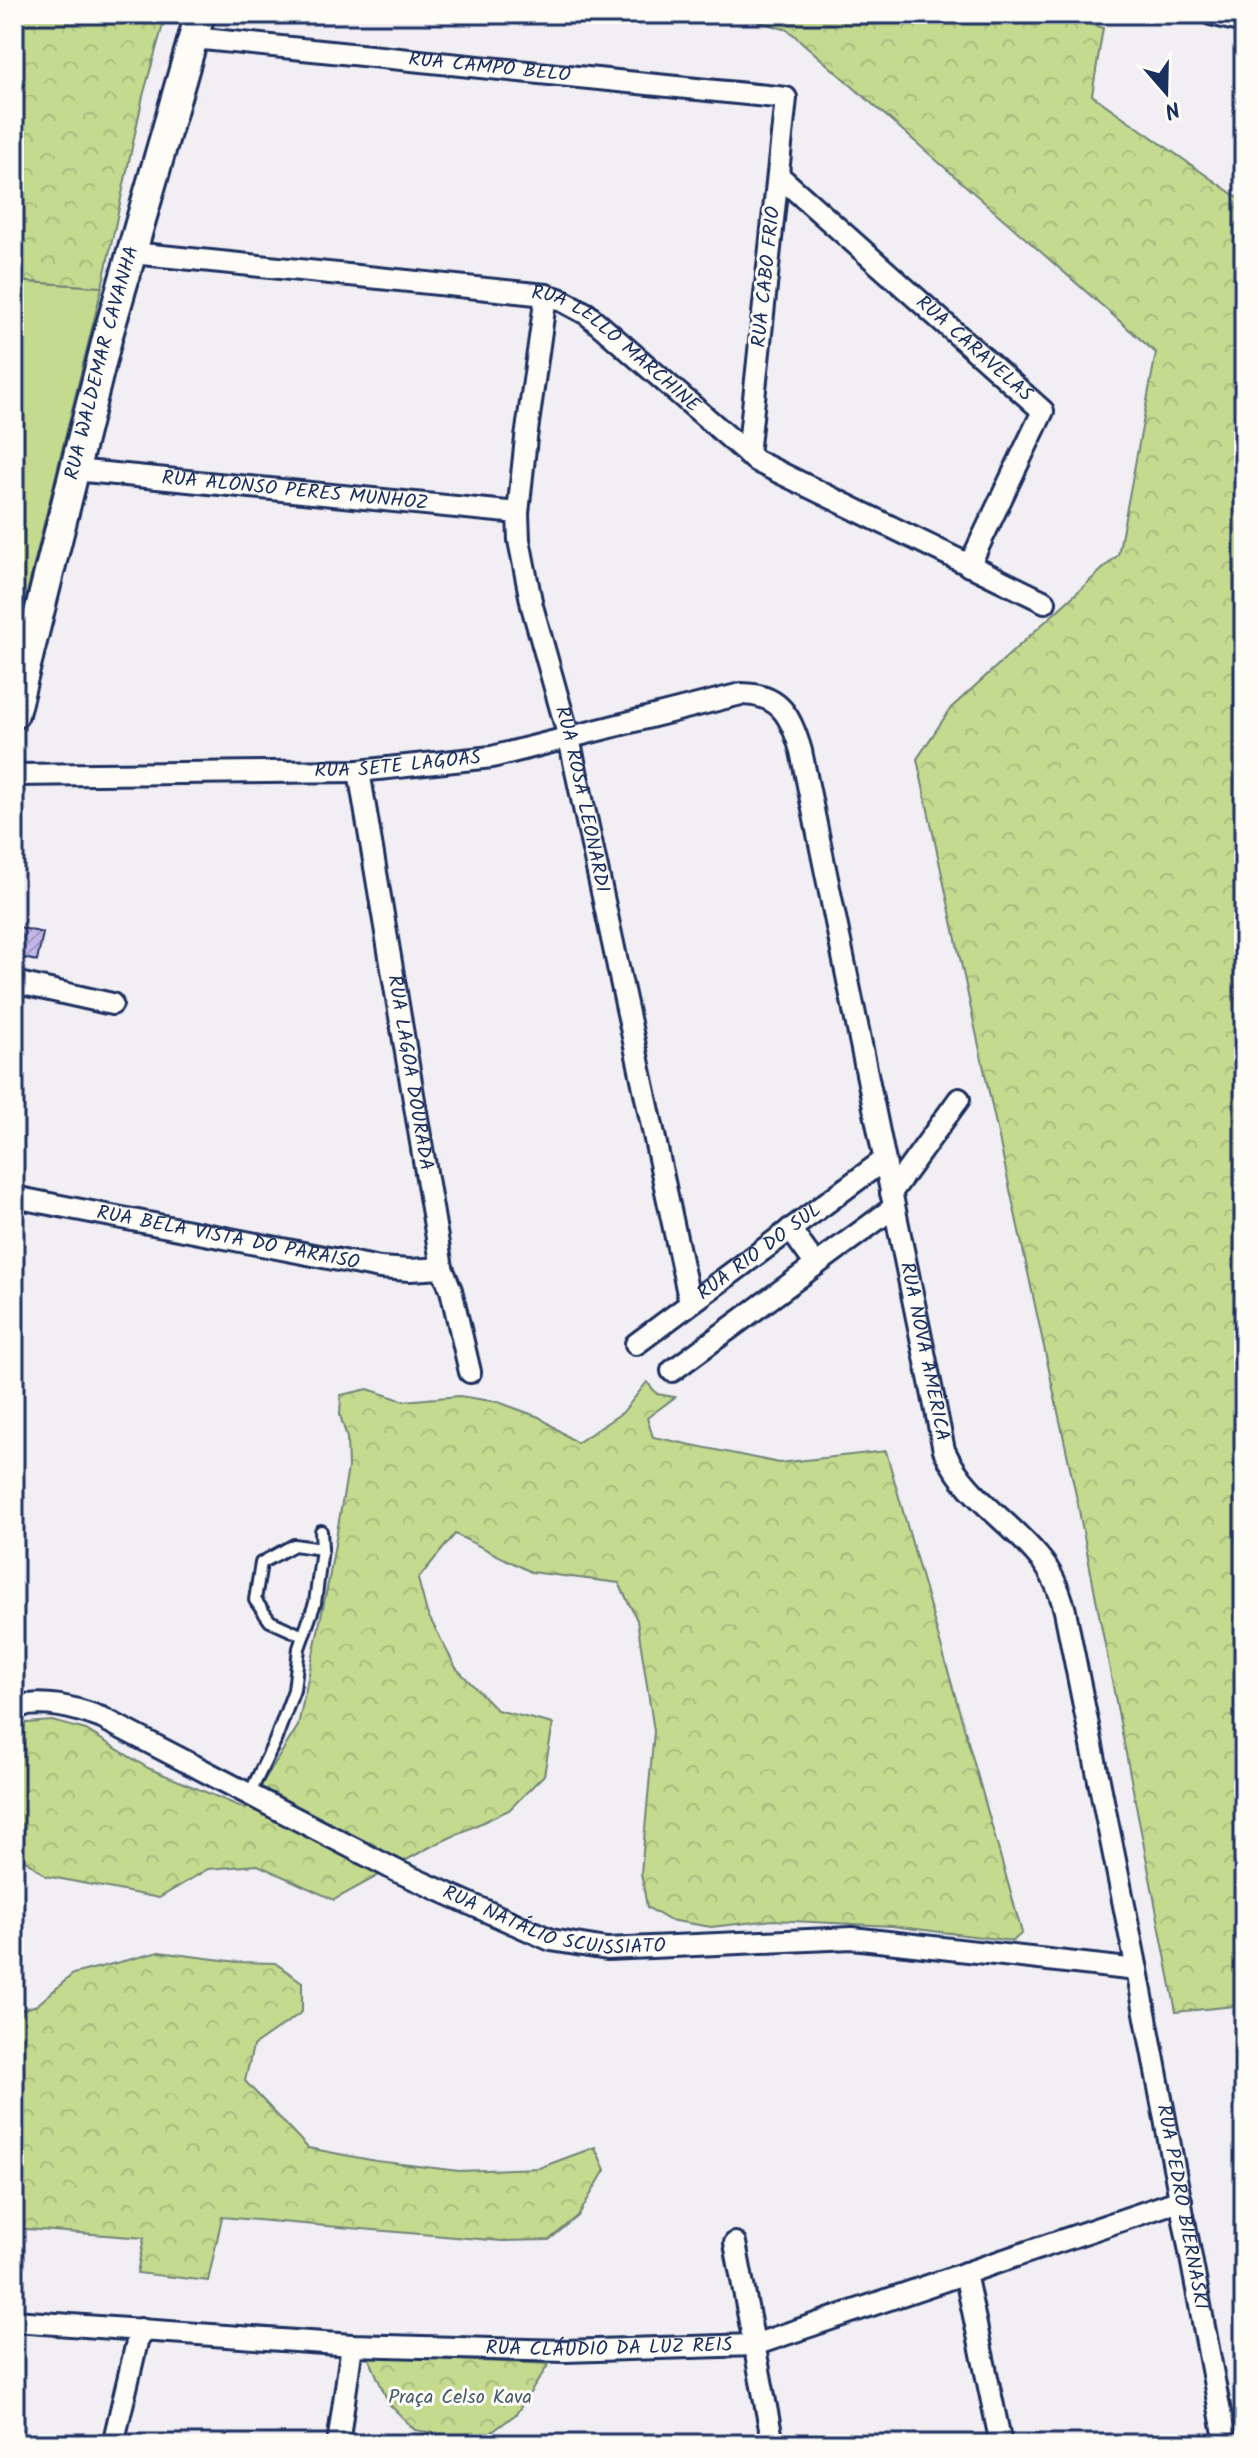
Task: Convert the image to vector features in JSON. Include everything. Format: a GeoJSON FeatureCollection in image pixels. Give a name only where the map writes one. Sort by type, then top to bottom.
{"type":"FeatureCollection","features":[{"type":"Feature","properties":{"kind":"street"},"geometry":{"type":"LineString","coordinates":[[1211,14],[1244,22]]}},
{"type":"Feature","properties":{"kind":"street","name":"RUA CAMPO BELO"},"geometry":{"type":"LineString","coordinates":[[197,26],[786,98]]}},
{"type":"Feature","properties":{"kind":"street","name":"RUA WALDEMAR CAVANHA"},"geometry":{"type":"LineString","coordinates":[[14,714],[74,470],[197,26]]}},
{"type":"Feature","properties":{"kind":"street","name":"RUA CABO FRIO"},"geometry":{"type":"LineString","coordinates":[[748,455],[786,98]]}},
{"type":"Feature","properties":{"kind":"street","name":"RUA CARAVELAS"},"geometry":{"type":"LineString","coordinates":[[778,175],[1043,411],[969,566]]}},
{"type":"Feature","properties":{"kind":"street","name":"RUA LELLO MARCHINE"},"geometry":{"type":"LineString","coordinates":[[132,253],[546,295],[559,299],[587,314],[748,455],[767,468],[1045,602]]}},
{"type":"Feature","properties":{"kind":"street","name":"RUA ROSA LEONARDI"},"geometry":{"type":"LineString","coordinates":[[546,295],[518,513],[524,573],[569,738],[690,1303]]}},
{"type":"Feature","properties":{"kind":"street","name":"RUA ALONSO PERES MUNHOZ"},"geometry":{"type":"LineString","coordinates":[[74,470],[518,513]]}},
{"type":"Feature","properties":{"kind":"street","name":"RUA SETE LAGOAS"},"geometry":{"type":"LineString","coordinates":[[14,775],[359,771],[492,757],[725,697],[755,694],[773,701]]}},
{"type":"Feature","properties":{"kind":"street","name":"RUA NOVA AMÉRICA"},"geometry":{"type":"LineString","coordinates":[[773,701],[789,720],[801,751],[944,1450],[961,1480],[1039,1556],[1060,1591],[1137,1970]]}},
{"type":"Feature","properties":{"kind":"street","name":"RUA LAGOA DOURADA"},"geometry":{"type":"LineString","coordinates":[[359,771],[442,1268],[451,1290],[470,1372]]}},
{"type":"Feature","properties":{"kind":"street"},"geometry":{"type":"LineString","coordinates":[[14,982],[112,1004]]}},
{"type":"Feature","properties":{"kind":"street"},"geometry":{"type":"LineString","coordinates":[[672,1371],[816,1265],[892,1201],[959,1099]]}},
{"type":"Feature","properties":{"kind":"street","name":"RUA RIO DO SUL"},"geometry":{"type":"LineString","coordinates":[[636,1344],[884,1160]]}},
{"type":"Feature","properties":{"kind":"street","name":"RUA BELA VISTA DO PARAÍSO"},"geometry":{"type":"LineString","coordinates":[[14,1197],[380,1268],[442,1268]]}},
{"type":"Feature","properties":{"kind":"street"},"geometry":{"type":"LineString","coordinates":[[790,1229],[816,1265]]}},
{"type":"Feature","properties":{"kind":"street","name":"RUA NATÁLIO SCUISSIATO"},"geometry":{"type":"LineString","coordinates":[[14,1707],[61,1705],[102,1718],[440,1892],[522,1929],[578,1946],[635,1949],[852,1938],[1137,1970]]}},
{"type":"Feature","properties":{"kind":"street","name":"RUA PEDRO BIERNASKI"},"geometry":{"type":"LineString","coordinates":[[1137,1970],[1226,2444]]}},
{"type":"Feature","properties":{"kind":"street","name":"RUA CLÁUDIO DA LUZ REIS"},"geometry":{"type":"LineString","coordinates":[[14,2321],[352,2345],[577,2351],[754,2345],[1181,2200]]}},
{"type":"Feature","properties":{"kind":"street"},"geometry":{"type":"LineString","coordinates":[[735,2243],[773,2444]]}},
{"type":"Feature","properties":{"kind":"street"},"geometry":{"type":"LineString","coordinates":[[965,2273],[1001,2444]]}},
{"type":"Feature","properties":{"kind":"street"},"geometry":{"type":"LineString","coordinates":[[113,2444],[140,2329]]}},
{"type":"Feature","properties":{"kind":"street"},"geometry":{"type":"LineString","coordinates":[[338,2444],[352,2345]]}},
{"type":"Feature","properties":{"kind":"lane"},"geometry":{"type":"LineString","coordinates":[[250,1793],[275,1741],[294,1690],[303,1636],[315,1603],[322,1549],[321,1531]]}},
{"type":"Feature","properties":{"kind":"lane"},"geometry":{"type":"LineString","coordinates":[[303,1636],[270,1621],[255,1600],[261,1563],[294,1545],[322,1549]]}},
{"type":"Feature","properties":{"kind":"green space"},"geometry":{"type":"Polygon","coordinates":[[[14,14],[166,14],[143,96],[102,287],[14,281],[14,14]]]}},
{"type":"Feature","properties":{"kind":"green space"},"geometry":{"type":"Polygon","coordinates":[[[731,14],[1054,14],[1103,28],[1092,95],[1244,202],[1244,2005],[1176,2012],[1076,1495],[917,759],[951,708],[1118,555],[1156,353],[788,30],[731,14]]]}},
{"type":"Feature","properties":{"kind":"green space"},"geometry":{"type":"Polygon","coordinates":[[[14,281],[102,287],[14,646],[14,281]]]}},
{"type":"Feature","properties":{"kind":"green space"},"geometry":{"type":"Polygon","coordinates":[[[647,1382],[657,1394],[675,1397],[647,1418],[653,1437],[779,1463],[886,1451],[1022,1933],[1013,1941],[892,1926],[773,1920],[711,1927],[669,1920],[647,1907],[641,1873],[654,1731],[637,1620],[619,1583],[531,1572],[455,1534],[418,1579],[427,1613],[456,1668],[497,1710],[553,1724],[544,1775],[509,1810],[430,1847],[334,1900],[258,1865],[208,1869],[159,1898],[46,1876],[14,1851],[14,1724],[52,1721],[86,1730],[148,1768],[246,1809],[298,1726],[329,1579],[348,1468],[347,1438],[340,1415],[341,1395],[368,1389],[404,1401],[459,1396],[498,1402],[539,1417],[577,1443],[623,1412],[647,1382]]]}},
{"type":"Feature","properties":{"kind":"green space"},"geometry":{"type":"Polygon","coordinates":[[[159,1952],[238,1962],[275,1963],[302,1982],[302,2012],[253,2046],[245,2081],[308,2148],[376,2161],[459,2171],[539,2168],[595,2147],[605,2170],[578,2216],[549,2240],[502,2241],[222,2217],[208,2281],[137,2273],[144,2238],[14,2228],[14,2012],[37,2005],[73,1974],[159,1952]]]}},
{"type":"Feature","properties":{"kind":"green space","name":"Praça Celso Kava"},"geometry":{"type":"Polygon","coordinates":[[[368,2356],[549,2364],[516,2414],[488,2435],[461,2438],[415,2430],[389,2404],[368,2356]]]}},
{"type":"Feature","properties":{"kind":"building"},"geometry":{"type":"Polygon","coordinates":[[[14,926],[43,933],[37,961],[14,956],[14,926]]]}}]}
